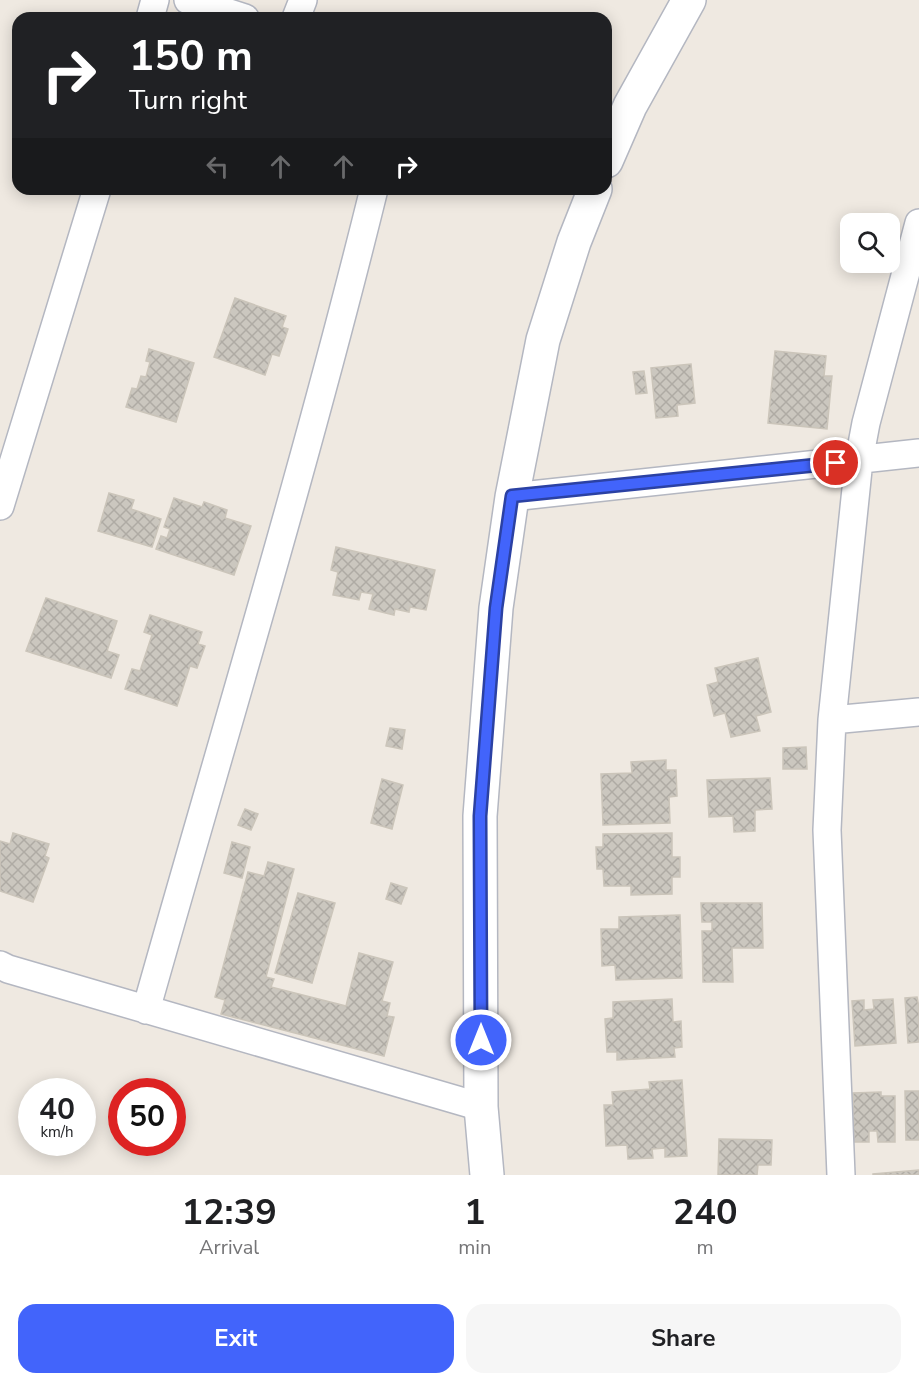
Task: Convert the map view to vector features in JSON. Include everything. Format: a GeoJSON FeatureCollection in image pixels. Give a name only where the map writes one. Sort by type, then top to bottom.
{"type":"FeatureCollection","features":[{"type":"Feature","properties":{"kind":"main road"},"geometry":{"type":"LineString","coordinates":[[612,141],[689,0]]}},
{"type":"Feature","properties":{"kind":"main road"},"geometry":{"type":"LineString","coordinates":[[487,1175],[481,1107],[480,816],[496,608],[512,496],[543,340],[574,242],[593,195]]}},
{"type":"Feature","properties":{"kind":"street"},"geometry":{"type":"LineString","coordinates":[[188,0],[226,12]]}},
{"type":"Feature","properties":{"kind":"street"},"geometry":{"type":"LineString","coordinates":[[0,506],[95,195]]}},
{"type":"Feature","properties":{"kind":"street"},"geometry":{"type":"LineString","coordinates":[[146,1010],[294,489],[373,195]]}},
{"type":"Feature","properties":{"kind":"street"},"geometry":{"type":"LineString","coordinates":[[841,1175],[827,830],[832,720],[859,460],[866,423],[919,223]]}},
{"type":"Feature","properties":{"kind":"street"},"geometry":{"type":"LineString","coordinates":[[512,496],[919,453]]}},
{"type":"Feature","properties":{"kind":"street"},"geometry":{"type":"LineString","coordinates":[[832,720],[919,712]]}},
{"type":"Feature","properties":{"kind":"street"},"geometry":{"type":"LineString","coordinates":[[0,965],[146,1010],[481,1107]]}},
{"type":"Feature","properties":{"kind":"building"},"geometry":{"type":"Polygon","coordinates":[[[235,298],[286,316],[282,327],[288,329],[279,356],[272,354],[265,375],[214,357],[235,298]]]}},
{"type":"Feature","properties":{"kind":"building"},"geometry":{"type":"Polygon","coordinates":[[[149,349],[194,363],[176,422],[126,407],[132,388],[137,389],[141,376],[146,377],[150,362],[146,361],[149,349]]]}},
{"type":"Feature","properties":{"kind":"building"},"geometry":{"type":"Polygon","coordinates":[[[775,351],[826,356],[824,376],[832,376],[827,429],[768,423],[775,351]]]}},
{"type":"Feature","properties":{"kind":"building"},"geometry":{"type":"Polygon","coordinates":[[[691,364],[695,403],[677,405],[678,416],[656,418],[651,368],[691,364]]]}},
{"type":"Feature","properties":{"kind":"building"},"geometry":{"type":"Polygon","coordinates":[[[644,371],[647,393],[636,394],[633,372],[644,371]]]}},
{"type":"Feature","properties":{"kind":"building"},"geometry":{"type":"Polygon","coordinates":[[[109,493],[134,500],[131,509],[161,519],[152,547],[98,531],[109,493]]]}},
{"type":"Feature","properties":{"kind":"building"},"geometry":{"type":"Polygon","coordinates":[[[174,498],[202,507],[204,502],[227,510],[225,518],[251,526],[234,575],[156,549],[161,536],[167,538],[170,529],[164,527],[174,498]]]}},
{"type":"Feature","properties":{"kind":"building"},"geometry":{"type":"Polygon","coordinates":[[[336,547],[435,570],[426,610],[410,607],[409,612],[395,609],[394,615],[369,609],[373,594],[361,592],[359,600],[333,595],[338,572],[331,570],[336,547]]]}},
{"type":"Feature","properties":{"kind":"building"},"geometry":{"type":"Polygon","coordinates":[[[46,598],[117,621],[107,651],[119,655],[111,678],[26,651],[46,598]]]}},
{"type":"Feature","properties":{"kind":"building"},"geometry":{"type":"Polygon","coordinates":[[[150,615],[202,632],[198,644],[205,646],[197,668],[190,666],[177,706],[125,689],[132,669],[140,671],[152,635],[144,632],[150,615]]]}},
{"type":"Feature","properties":{"kind":"building"},"geometry":{"type":"Polygon","coordinates":[[[758,658],[771,712],[756,716],[760,731],[731,737],[725,713],[714,716],[707,685],[718,682],[715,668],[758,658]]]}},
{"type":"Feature","properties":{"kind":"building"},"geometry":{"type":"Polygon","coordinates":[[[390,728],[405,730],[402,749],[386,746],[390,728]]]}},
{"type":"Feature","properties":{"kind":"building"},"geometry":{"type":"Polygon","coordinates":[[[806,747],[807,769],[783,769],[783,748],[806,747]]]}},
{"type":"Feature","properties":{"kind":"building"},"geometry":{"type":"Polygon","coordinates":[[[666,760],[666,770],[676,770],[677,796],[669,797],[670,823],[603,825],[601,774],[632,773],[631,762],[666,760]]]}},
{"type":"Feature","properties":{"kind":"building"},"geometry":{"type":"Polygon","coordinates":[[[770,778],[772,809],[755,810],[755,831],[734,832],[733,816],[709,817],[707,780],[770,778]]]}},
{"type":"Feature","properties":{"kind":"building"},"geometry":{"type":"Polygon","coordinates":[[[382,779],[403,785],[392,829],[371,823],[382,779]]]}},
{"type":"Feature","properties":{"kind":"building"},"geometry":{"type":"Polygon","coordinates":[[[245,809],[258,814],[251,830],[238,825],[245,809]]]}},
{"type":"Feature","properties":{"kind":"building"},"geometry":{"type":"Polygon","coordinates":[[[13,833],[49,844],[45,856],[49,858],[33,902],[0,891],[0,841],[10,844],[13,833]]]}},
{"type":"Feature","properties":{"kind":"building"},"geometry":{"type":"Polygon","coordinates":[[[672,833],[672,857],[680,857],[680,877],[672,877],[672,894],[631,895],[631,886],[604,886],[603,869],[597,869],[596,847],[603,847],[603,834],[672,833]]]}},
{"type":"Feature","properties":{"kind":"building"},"geometry":{"type":"Polygon","coordinates":[[[232,842],[250,847],[242,878],[224,873],[232,842]]]}},
{"type":"Feature","properties":{"kind":"building"},"geometry":{"type":"Polygon","coordinates":[[[268,862],[294,869],[266,977],[274,979],[271,987],[346,1006],[359,953],[393,962],[382,1001],[390,1003],[387,1016],[394,1017],[384,1056],[221,1014],[225,1000],[215,997],[248,872],[264,876],[268,862]]]}},
{"type":"Feature","properties":{"kind":"building"},"geometry":{"type":"Polygon","coordinates":[[[391,883],[407,888],[401,904],[386,899],[391,883]]]}},
{"type":"Feature","properties":{"kind":"building"},"geometry":{"type":"Polygon","coordinates":[[[298,893],[335,903],[312,983],[275,973],[298,893]]]}},
{"type":"Feature","properties":{"kind":"building"},"geometry":{"type":"Polygon","coordinates":[[[701,903],[762,903],[763,948],[732,948],[733,982],[703,982],[702,931],[712,931],[712,922],[702,922],[701,903]]]}},
{"type":"Feature","properties":{"kind":"building"},"geometry":{"type":"Polygon","coordinates":[[[680,915],[682,978],[616,980],[615,965],[602,966],[601,929],[619,929],[619,917],[680,915]]]}},
{"type":"Feature","properties":{"kind":"building"},"geometry":{"type":"Polygon","coordinates":[[[917,997],[919,1042],[908,1043],[905,998],[917,997]]]}},
{"type":"Feature","properties":{"kind":"building"},"geometry":{"type":"Polygon","coordinates":[[[672,999],[673,1022],[681,1021],[682,1047],[674,1048],[675,1057],[617,1060],[617,1052],[607,1052],[605,1019],[613,1018],[613,1002],[672,999]]]}},
{"type":"Feature","properties":{"kind":"building"},"geometry":{"type":"Polygon","coordinates":[[[893,999],[896,1043],[855,1046],[852,1001],[864,1000],[864,1010],[874,1009],[873,1000],[893,999]]]}},
{"type":"Feature","properties":{"kind":"building"},"geometry":{"type":"Polygon","coordinates":[[[682,1080],[687,1156],[665,1157],[665,1148],[652,1149],[653,1158],[628,1159],[627,1145],[606,1146],[604,1105],[613,1105],[612,1092],[650,1089],[649,1082],[682,1080]]]}},
{"type":"Feature","properties":{"kind":"building"},"geometry":{"type":"Polygon","coordinates":[[[905,1091],[919,1091],[919,1140],[906,1140],[905,1091]]]}},
{"type":"Feature","properties":{"kind":"building"},"geometry":{"type":"Polygon","coordinates":[[[881,1092],[881,1096],[895,1096],[895,1142],[878,1142],[877,1131],[869,1131],[869,1142],[854,1142],[853,1093],[881,1092]]]}},
{"type":"Feature","properties":{"kind":"building"},"geometry":{"type":"Polygon","coordinates":[[[719,1139],[772,1140],[771,1165],[758,1165],[757,1175],[718,1175],[719,1139]]]}},
{"type":"Feature","properties":{"kind":"building"},"geometry":{"type":"Polygon","coordinates":[[[919,1170],[919,1175],[873,1175],[873,1174],[919,1170]]]}},
{"type":"Feature","properties":{"kind":"route"},"geometry":{"type":"LineString","coordinates":[[481,1040],[480,816],[496,608],[512,496],[836,463]]}}]}
